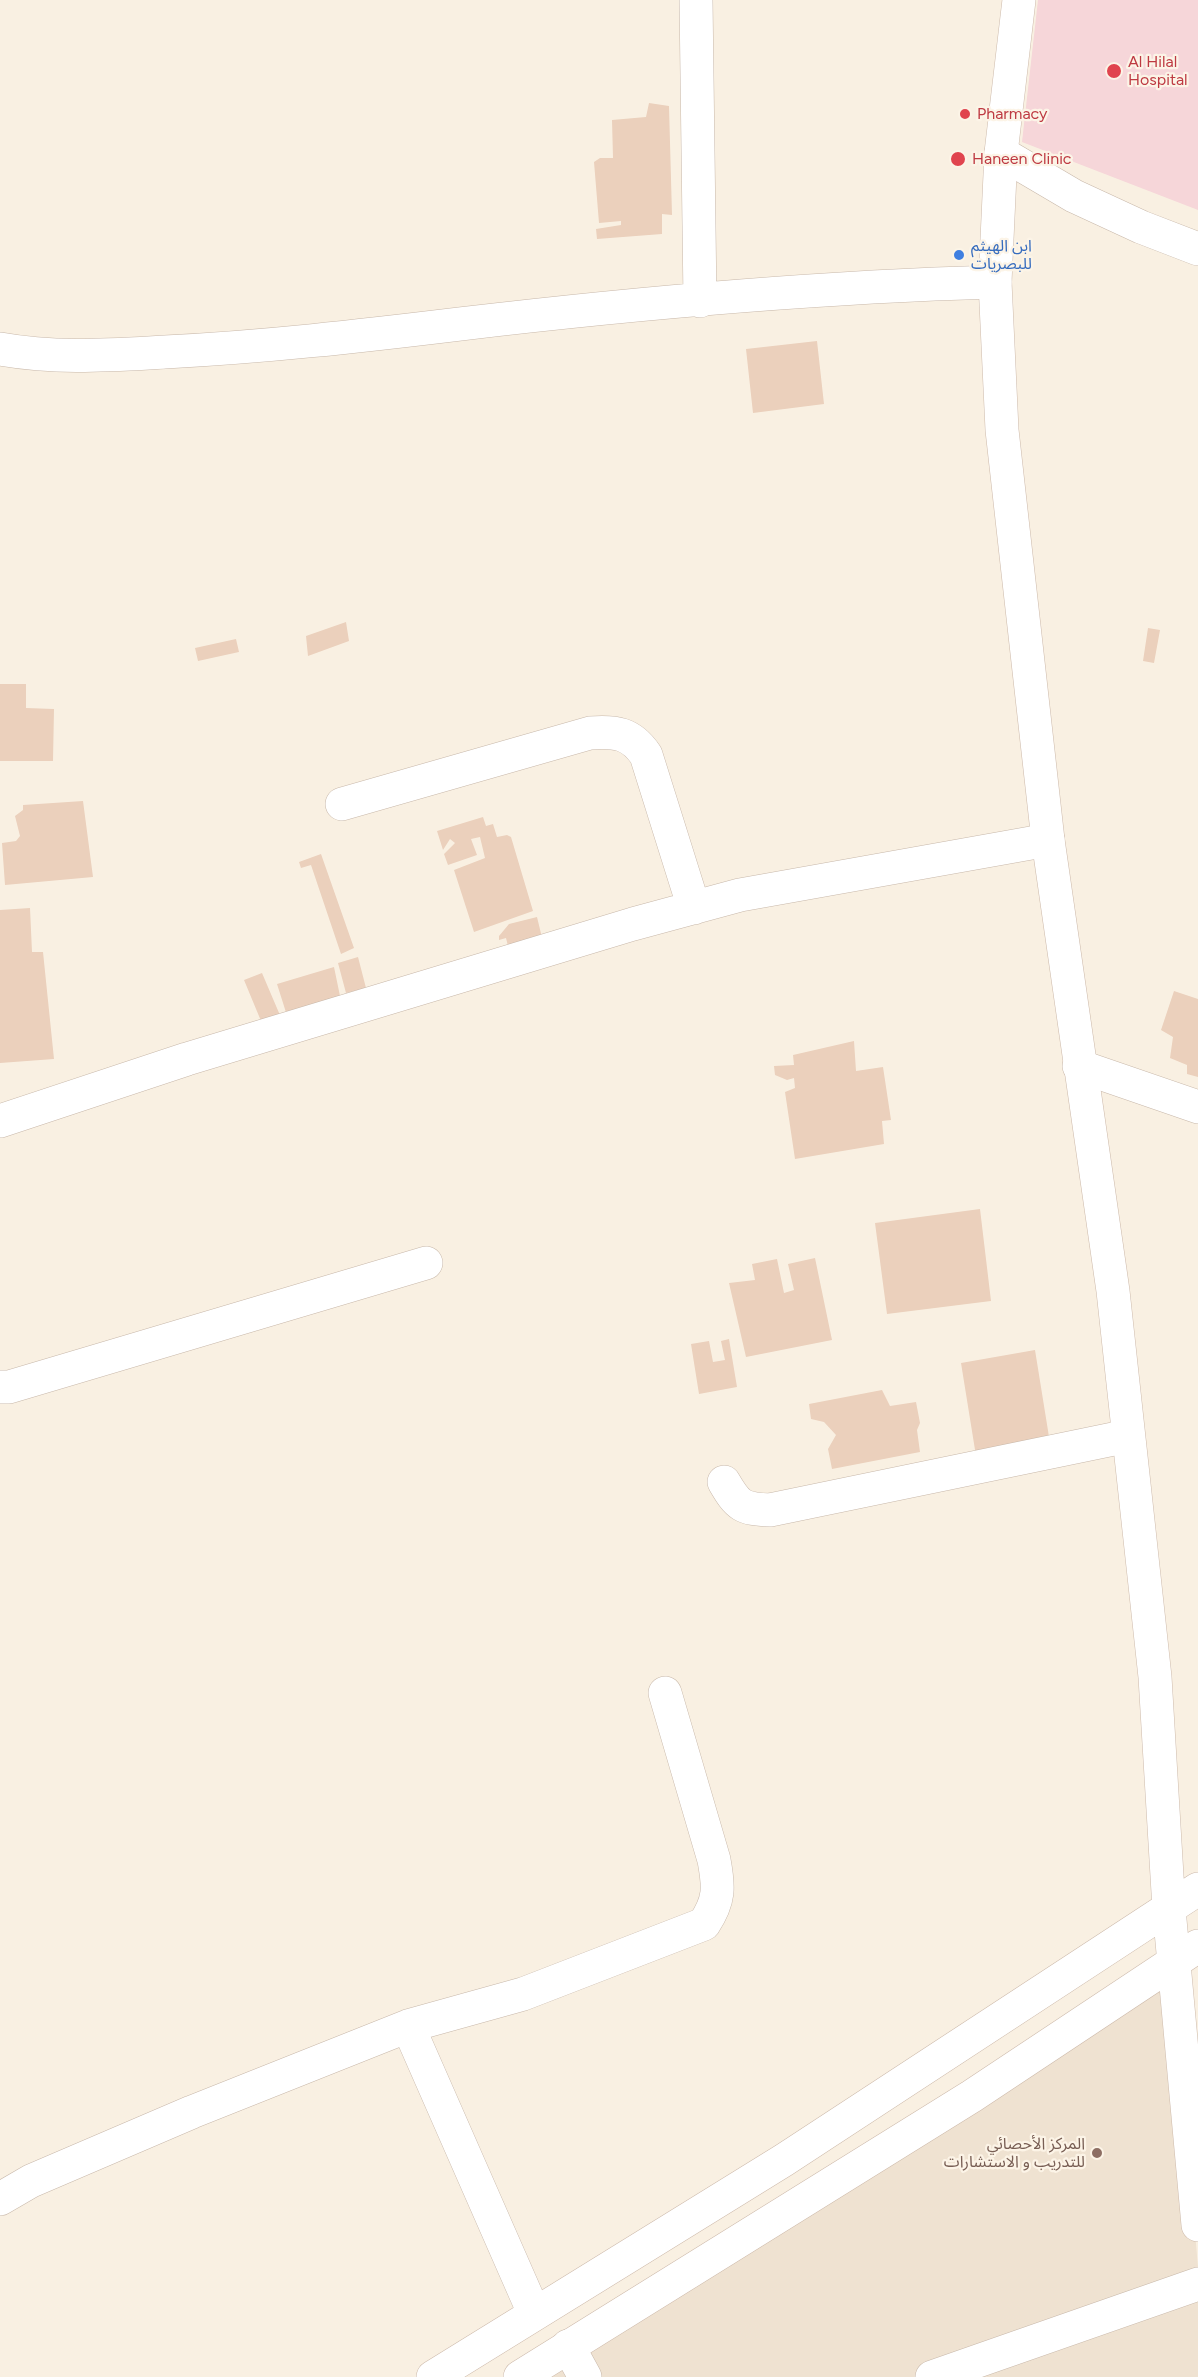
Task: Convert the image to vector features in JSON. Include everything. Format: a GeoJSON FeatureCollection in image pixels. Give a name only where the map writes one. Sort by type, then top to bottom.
{"type":"FeatureCollection","features":[{"type":"Feature","properties":{"kind":"street"},"geometry":{"type":"LineString","coordinates":[[696,0],[700,301]]}},
{"type":"Feature","properties":{"kind":"street"},"geometry":{"type":"LineString","coordinates":[[1019,0],[1001,153],[995,282],[1002,430],[1048,840],[1113,1291],[1155,1677],[1169,1909],[1186,1953],[1198,2225]]}},
{"type":"Feature","properties":{"kind":"street"},"geometry":{"type":"LineString","coordinates":[[1001,153],[1074,196],[1141,227],[1198,249]]}},
{"type":"Feature","properties":{"kind":"street"},"geometry":{"type":"LineString","coordinates":[[0,349],[74,357],[256,348],[485,321],[700,301],[893,285],[995,282]]}},
{"type":"Feature","properties":{"kind":"street"},"geometry":{"type":"LineString","coordinates":[[342,804],[590,733],[622,733],[640,746],[646,755],[694,908]]}},
{"type":"Feature","properties":{"kind":"street"},"geometry":{"type":"LineString","coordinates":[[0,1121],[187,1059],[694,908],[807,882],[860,875],[1048,840]]}},
{"type":"Feature","properties":{"kind":"street"},"geometry":{"type":"LineString","coordinates":[[1079,1066],[1198,1107]]}},
{"type":"Feature","properties":{"kind":"street"},"geometry":{"type":"LineString","coordinates":[[0,1387],[9,1387],[426,1263]]}},
{"type":"Feature","properties":{"kind":"street"},"geometry":{"type":"LineString","coordinates":[[724,1482],[742,1506],[752,1510],[770,1510],[1128,1436]]}},
{"type":"Feature","properties":{"kind":"street"},"geometry":{"type":"LineString","coordinates":[[0,2199],[31,2181],[192,2112],[408,2026],[523,1994],[704,1924],[715,1908],[718,1885],[714,1860],[665,1693]]}},
{"type":"Feature","properties":{"kind":"street"},"geometry":{"type":"LineString","coordinates":[[433,2377],[784,2160],[1198,1889]]}},
{"type":"Feature","properties":{"kind":"street"},"geometry":{"type":"LineString","coordinates":[[520,2377],[972,2096],[1186,1953]]}},
{"type":"Feature","properties":{"kind":"street"},"geometry":{"type":"LineString","coordinates":[[408,2026],[534,2313]]}},
{"type":"Feature","properties":{"kind":"street"},"geometry":{"type":"LineString","coordinates":[[932,2377],[1198,2284]]}},
{"type":"Feature","properties":{"kind":"street"},"geometry":{"type":"LineString","coordinates":[[568,2346],[585,2377]]}},
{"type":"Feature","properties":{"kind":"shaded area","name":"Al Hilal Hospital"},"geometry":{"type":"Polygon","coordinates":[[[1038,0],[1198,0],[1198,210],[1022,142],[1038,0]]]}},
{"type":"Feature","properties":{"kind":"shaded area"},"geometry":{"type":"Polygon","coordinates":[[[1172,1966],[1198,2267],[1198,2377],[520,2377],[1172,1966]]]}},
{"type":"Feature","properties":{"kind":"building"},"geometry":{"type":"Polygon","coordinates":[[[649,103],[669,106],[672,215],[662,214],[662,234],[597,239],[596,229],[621,225],[621,221],[599,223],[594,162],[600,158],[613,158],[612,120],[646,117],[649,103]]]}},
{"type":"Feature","properties":{"kind":"building"},"geometry":{"type":"Polygon","coordinates":[[[817,341],[824,404],[753,413],[746,349],[817,341]]]}},
{"type":"Feature","properties":{"kind":"building"},"geometry":{"type":"Polygon","coordinates":[[[346,622],[349,641],[308,656],[306,636],[346,622]]]}},
{"type":"Feature","properties":{"kind":"building"},"geometry":{"type":"Polygon","coordinates":[[[1148,628],[1160,630],[1154,663],[1143,661],[1148,628]]]}},
{"type":"Feature","properties":{"kind":"building"},"geometry":{"type":"Polygon","coordinates":[[[236,639],[239,652],[198,661],[195,648],[236,639]]]}},
{"type":"Feature","properties":{"kind":"building"},"geometry":{"type":"Polygon","coordinates":[[[0,684],[26,684],[26,708],[54,709],[53,761],[0,761],[0,684]]]}},
{"type":"Feature","properties":{"kind":"building"},"geometry":{"type":"Polygon","coordinates":[[[83,801],[93,877],[5,885],[2,843],[16,841],[20,836],[15,816],[23,810],[23,805],[83,801]]]}},
{"type":"Feature","properties":{"kind":"building"},"geometry":{"type":"Polygon","coordinates":[[[483,817],[486,826],[493,824],[497,837],[507,835],[511,837],[533,911],[474,932],[454,870],[485,858],[480,837],[471,839],[477,855],[448,865],[444,854],[455,843],[450,839],[443,850],[437,831],[483,817]]]}},
{"type":"Feature","properties":{"kind":"building"},"geometry":{"type":"Polygon","coordinates":[[[321,854],[354,948],[341,954],[311,865],[301,868],[299,862],[321,854]]]}},
{"type":"Feature","properties":{"kind":"building"},"geometry":{"type":"Polygon","coordinates":[[[30,908],[32,952],[43,952],[54,1059],[0,1063],[0,910],[30,908]]]}},
{"type":"Feature","properties":{"kind":"building"},"geometry":{"type":"Polygon","coordinates":[[[537,917],[545,950],[511,958],[506,938],[499,940],[499,936],[509,924],[537,917]]]}},
{"type":"Feature","properties":{"kind":"building"},"geometry":{"type":"Polygon","coordinates":[[[358,957],[366,988],[346,993],[338,963],[358,957]]]}},
{"type":"Feature","properties":{"kind":"building"},"geometry":{"type":"Polygon","coordinates":[[[334,967],[340,996],[290,1025],[277,984],[334,967]]]}},
{"type":"Feature","properties":{"kind":"building"},"geometry":{"type":"Polygon","coordinates":[[[262,973],[285,1027],[266,1033],[244,980],[262,973]]]}},
{"type":"Feature","properties":{"kind":"building"},"geometry":{"type":"Polygon","coordinates":[[[1174,991],[1198,999],[1198,1077],[1187,1074],[1187,1065],[1170,1058],[1173,1037],[1161,1030],[1174,991]]]}},
{"type":"Feature","properties":{"kind":"building"},"geometry":{"type":"Polygon","coordinates":[[[854,1041],[856,1071],[883,1067],[891,1120],[882,1121],[884,1144],[795,1159],[785,1092],[795,1088],[794,1078],[787,1080],[775,1075],[774,1066],[794,1065],[793,1055],[854,1041]]]}},
{"type":"Feature","properties":{"kind":"building"},"geometry":{"type":"Polygon","coordinates":[[[980,1209],[991,1301],[887,1314],[875,1223],[980,1209]]]}},
{"type":"Feature","properties":{"kind":"building"},"geometry":{"type":"Polygon","coordinates":[[[815,1258],[832,1340],[746,1357],[729,1283],[755,1280],[752,1264],[777,1259],[784,1293],[794,1290],[788,1264],[815,1258]]]}},
{"type":"Feature","properties":{"kind":"building"},"geometry":{"type":"Polygon","coordinates":[[[729,1339],[737,1387],[699,1394],[691,1344],[709,1341],[713,1362],[725,1360],[721,1341],[729,1339]]]}},
{"type":"Feature","properties":{"kind":"building"},"geometry":{"type":"Polygon","coordinates":[[[1035,1350],[1050,1443],[976,1456],[961,1363],[1035,1350]]]}},
{"type":"Feature","properties":{"kind":"building"},"geometry":{"type":"Polygon","coordinates":[[[882,1390],[890,1406],[916,1402],[920,1423],[917,1430],[920,1452],[832,1469],[828,1449],[836,1435],[824,1422],[811,1419],[809,1404],[882,1390]]]}},
{"type":"Feature","properties":{"kind":"place","name":"Al Hilal Hospital"},"geometry":{"type":"Point","coordinates":[1114,71]}},
{"type":"Feature","properties":{"kind":"place","name":"Pharmacy"},"geometry":{"type":"Point","coordinates":[965,114]}},
{"type":"Feature","properties":{"kind":"place","name":"Haneen Clinic"},"geometry":{"type":"Point","coordinates":[958,159]}},
{"type":"Feature","properties":{"kind":"place","name":"ابن الهيثم للبصريات"},"geometry":{"type":"Point","coordinates":[959,255]}},
{"type":"Feature","properties":{"kind":"place","name":"المركز الأحصائي للتدريب و الاستشارات"},"geometry":{"type":"Point","coordinates":[1097,2153]}}]}
